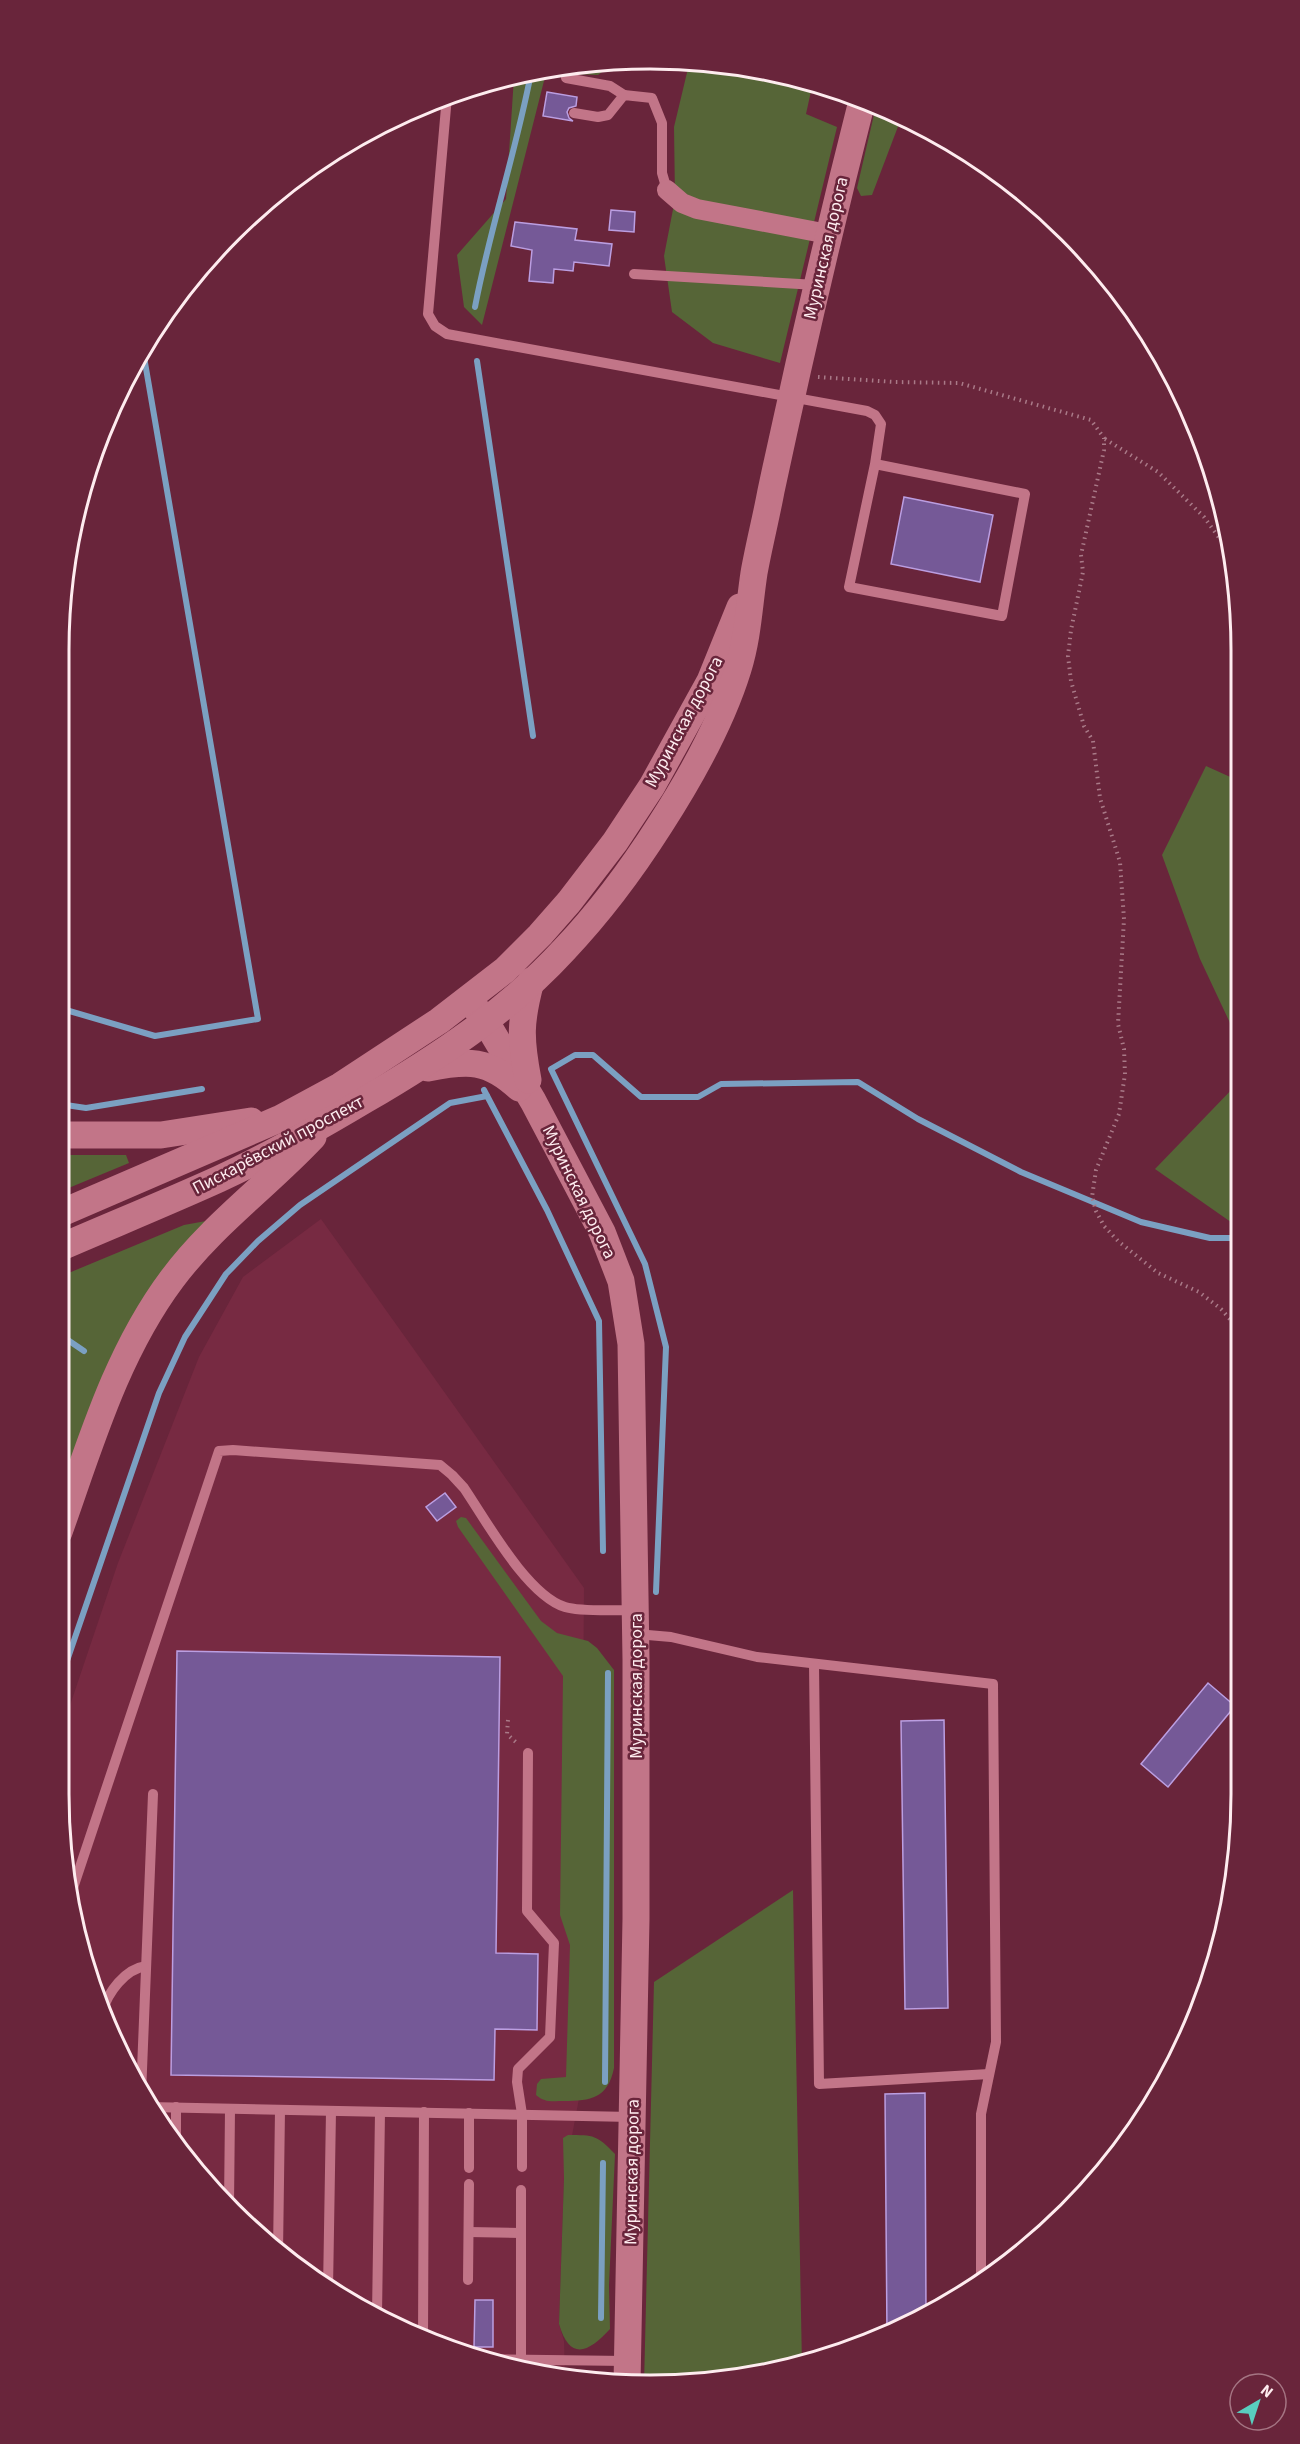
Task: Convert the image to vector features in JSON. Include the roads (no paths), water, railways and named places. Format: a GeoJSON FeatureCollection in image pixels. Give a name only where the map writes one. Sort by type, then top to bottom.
{"type":"FeatureCollection","features":[{"type":"Feature","properties":{"kind":"street","name":"Муринская дорога"},"geometry":{"type":"LineString","coordinates":[[486,1022],[563,952],[622,881],[675,802],[720,714],[737,673],[747,636],[754,572],[794,386],[828,234],[860,109]]}},
{"type":"Feature","properties":{"kind":"street"},"geometry":{"type":"LineString","coordinates":[[667,190],[682,203],[697,209],[828,234]]}},
{"type":"Feature","properties":{"kind":"street","name":"Муринская дорога"},"geometry":{"type":"LineString","coordinates":[[627,2373],[636,1919],[631,1344],[621,1281],[602,1232],[533,1101],[486,1022],[469,999],[505,970],[540,935],[615,842],[652,786],[710,681],[754,572]]}},
{"type":"Feature","properties":{"kind":"street"},"geometry":{"type":"LineString","coordinates":[[531,981],[523,1014],[521,1046],[533,1101]]}},
{"type":"Feature","properties":{"kind":"street","name":"Пискарёвский проспект"},"geometry":{"type":"LineString","coordinates":[[69,1210],[279,1119],[373,1066],[469,999]]}},
{"type":"Feature","properties":{"kind":"street","name":"Пискарёвский проспект"},"geometry":{"type":"LineString","coordinates":[[69,1244],[222,1178],[327,1122],[415,1071],[486,1022]]}},
{"type":"Feature","properties":{"kind":"street"},"geometry":{"type":"LineString","coordinates":[[415,1071],[460,1062],[486,1065],[507,1077],[533,1101]]}},
{"type":"Feature","properties":{"kind":"street"},"geometry":{"type":"LineString","coordinates":[[69,1135],[161,1135],[242,1121],[279,1119]]}},
{"type":"Feature","properties":{"kind":"street"},"geometry":{"type":"LineString","coordinates":[[69,1504],[101,1413],[134,1337],[172,1279],[219,1223],[286,1167],[327,1122]]}},
{"type":"Feature","properties":{"kind":"lane"},"geometry":{"type":"LineString","coordinates":[[566,78],[610,86],[624,94],[652,98],[662,123],[662,173],[667,190]]}},
{"type":"Feature","properties":{"kind":"lane"},"geometry":{"type":"LineString","coordinates":[[574,113],[598,117],[608,115],[624,94]]}},
{"type":"Feature","properties":{"kind":"lane"},"geometry":{"type":"LineString","coordinates":[[446,106],[428,314],[435,326],[447,334],[794,386],[875,415],[880,424],[875,464],[849,587],[1002,616],[1025,494],[875,464]]}},
{"type":"Feature","properties":{"kind":"lane"},"geometry":{"type":"LineString","coordinates":[[634,274],[817,285]]}},
{"type":"Feature","properties":{"kind":"lane"},"geometry":{"type":"LineString","coordinates":[[76,1880],[219,1451],[233,1450],[440,1465],[452,1474],[464,1488],[527,1579],[545,1597],[567,1608],[635,1622],[671,1637],[757,1657],[993,1684],[996,2042],[981,2114],[981,2271]]}},
{"type":"Feature","properties":{"kind":"lane"},"geometry":{"type":"LineString","coordinates":[[813,1664],[819,2084],[989,2074]]}},
{"type":"Feature","properties":{"kind":"lane"},"geometry":{"type":"LineString","coordinates":[[522,2168],[522,2114],[517,2082],[518,2068],[550,2037],[554,1943],[527,1911],[528,1754]]}},
{"type":"Feature","properties":{"kind":"lane"},"geometry":{"type":"LineString","coordinates":[[142,2074],[153,1794]]}},
{"type":"Feature","properties":{"kind":"lane"},"geometry":{"type":"LineString","coordinates":[[106,1998],[134,1968],[146,1966]]}},
{"type":"Feature","properties":{"kind":"lane"},"geometry":{"type":"LineString","coordinates":[[161,2107],[633,2117]]}},
{"type":"Feature","properties":{"kind":"lane"},"geometry":{"type":"LineString","coordinates":[[176,2108],[176,2130]]}},
{"type":"Feature","properties":{"kind":"lane"},"geometry":{"type":"LineString","coordinates":[[228,2193],[230,2109]]}},
{"type":"Feature","properties":{"kind":"lane"},"geometry":{"type":"LineString","coordinates":[[278,2240],[280,2110]]}},
{"type":"Feature","properties":{"kind":"lane"},"geometry":{"type":"LineString","coordinates":[[328,2278],[331,2111]]}},
{"type":"Feature","properties":{"kind":"lane"},"geometry":{"type":"LineString","coordinates":[[376,2306],[380,2112]]}},
{"type":"Feature","properties":{"kind":"lane"},"geometry":{"type":"LineString","coordinates":[[423,2329],[424,2112]]}},
{"type":"Feature","properties":{"kind":"lane"},"geometry":{"type":"LineString","coordinates":[[469,2114],[469,2168]]}},
{"type":"Feature","properties":{"kind":"lane"},"geometry":{"type":"LineString","coordinates":[[468,2280],[469,2184]]}},
{"type":"Feature","properties":{"kind":"lane"},"geometry":{"type":"LineString","coordinates":[[520,2360],[521,2190]]}},
{"type":"Feature","properties":{"kind":"lane"},"geometry":{"type":"LineString","coordinates":[[469,2232],[521,2233]]}},
{"type":"Feature","properties":{"kind":"lane"},"geometry":{"type":"LineString","coordinates":[[521,2360],[627,2373]]}},
{"type":"Feature","properties":{"kind":"waterway"},"geometry":{"type":"LineString","coordinates":[[475,307],[529,82]]}},
{"type":"Feature","properties":{"kind":"waterway"},"geometry":{"type":"LineString","coordinates":[[477,361],[533,736]]}},
{"type":"Feature","properties":{"kind":"waterway"},"geometry":{"type":"LineString","coordinates":[[69,1011],[155,1036],[258,1019],[145,363]]}},
{"type":"Feature","properties":{"kind":"waterway"},"geometry":{"type":"LineString","coordinates":[[656,1592],[666,1347],[645,1264],[551,1069],[575,1055],[593,1055],[641,1097],[698,1097],[721,1084],[858,1082],[918,1119],[1021,1172],[1141,1222],[1210,1238],[1231,1238]]}},
{"type":"Feature","properties":{"kind":"waterway"},"geometry":{"type":"LineString","coordinates":[[69,1105],[86,1108],[202,1089]]}},
{"type":"Feature","properties":{"kind":"waterway"},"geometry":{"type":"LineString","coordinates":[[484,1090],[547,1210],[599,1321],[603,1551]]}},
{"type":"Feature","properties":{"kind":"waterway"},"geometry":{"type":"LineString","coordinates":[[69,1655],[159,1393],[185,1337],[226,1274],[258,1241],[300,1205],[450,1103],[487,1096]]}},
{"type":"Feature","properties":{"kind":"waterway"},"geometry":{"type":"LineString","coordinates":[[69,1341],[84,1351]]}},
{"type":"Feature","properties":{"kind":"waterway"},"geometry":{"type":"LineString","coordinates":[[605,2082],[608,1673]]}},
{"type":"Feature","properties":{"kind":"waterway"},"geometry":{"type":"LineString","coordinates":[[601,2318],[603,2163]]}}]}
